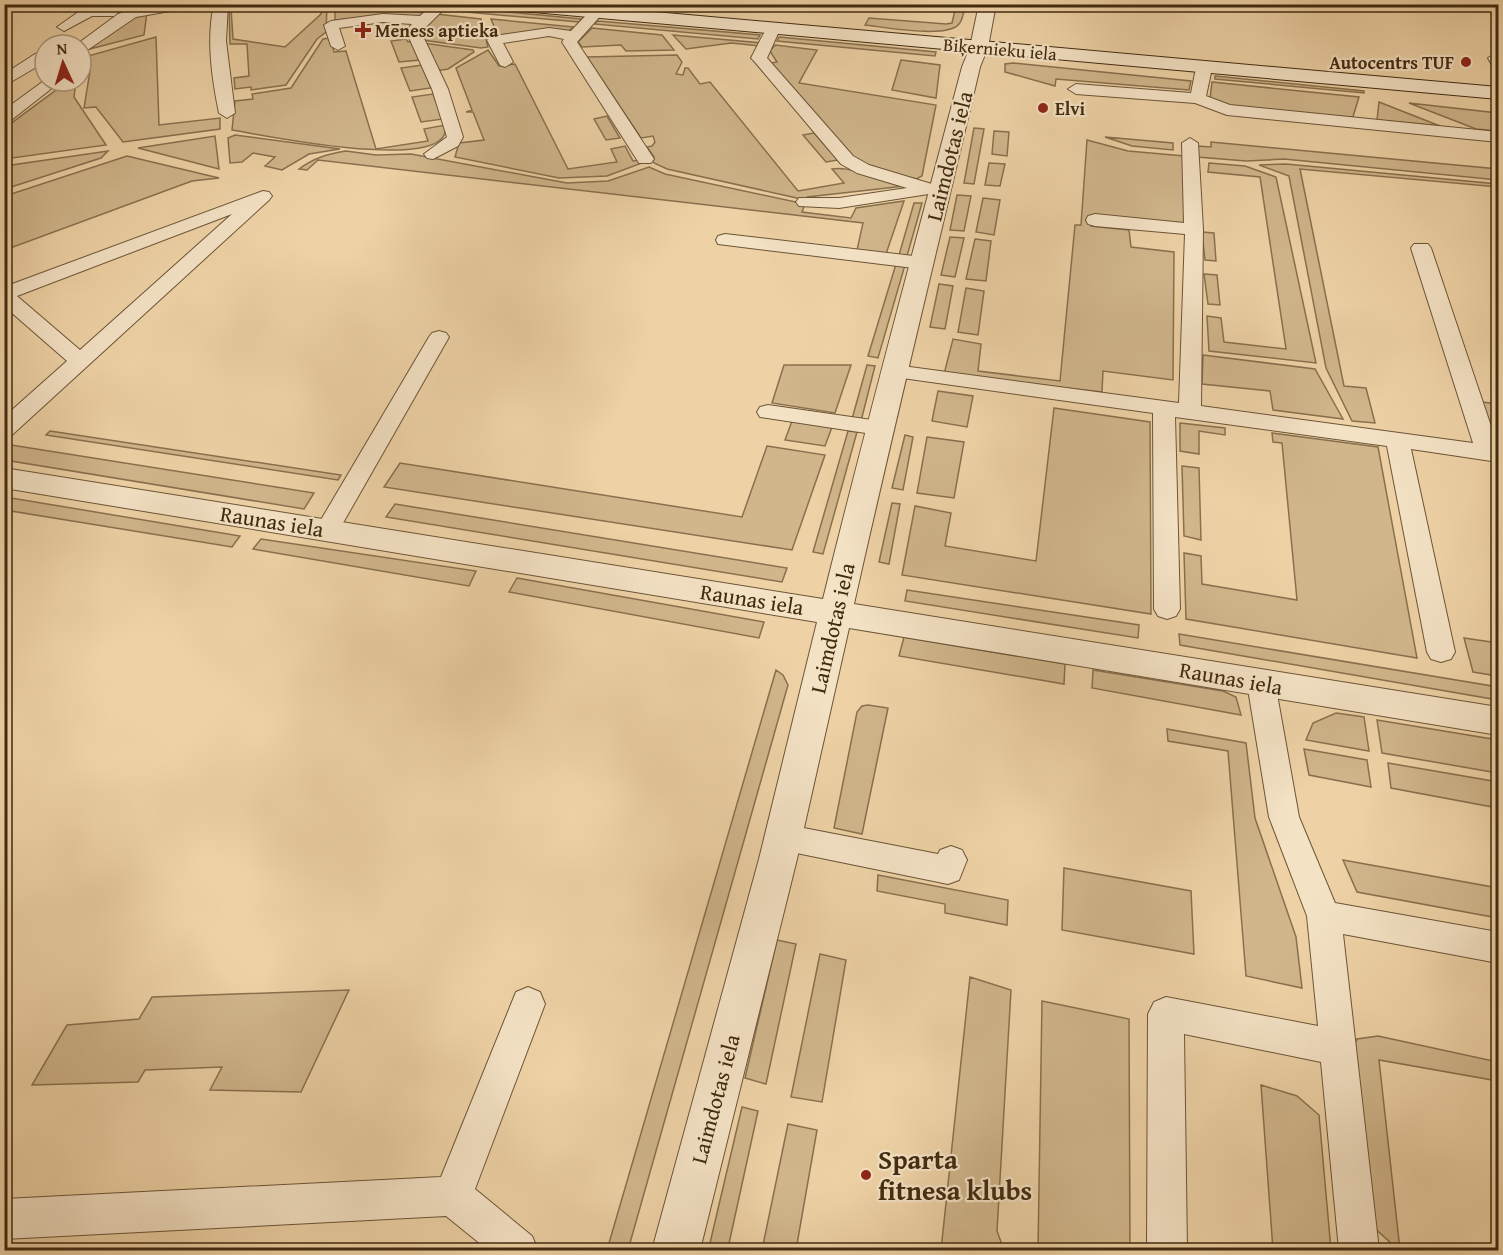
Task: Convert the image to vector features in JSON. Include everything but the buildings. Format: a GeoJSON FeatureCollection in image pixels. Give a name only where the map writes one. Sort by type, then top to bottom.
{"type":"FeatureCollection","features":[{"type":"Feature","properties":{"kind":"street","name":"Biķernieku iela"},"geometry":{"type":"LineString","coordinates":[[501,4],[1498,93]]}},
{"type":"Feature","properties":{"kind":"street","name":"Laimdotas iela"},"geometry":{"type":"LineString","coordinates":[[676,1251],[783,837],[879,428],[922,263],[935,190],[979,47],[988,4]]}},
{"type":"Feature","properties":{"kind":"street","name":"Raunas iela"},"geometry":{"type":"LineString","coordinates":[[4,478],[1498,721]]}},
{"type":"Feature","properties":{"kind":"lane"},"geometry":{"type":"LineString","coordinates":[[64,27],[89,11],[109,12],[121,4]]}},
{"type":"Feature","properties":{"kind":"lane"},"geometry":{"type":"LineString","coordinates":[[93,39],[123,17],[150,14],[187,4]]}},
{"type":"Feature","properties":{"kind":"lane"},"geometry":{"type":"LineString","coordinates":[[221,4],[219,11],[223,95],[227,113]]}},
{"type":"Feature","properties":{"kind":"lane"},"geometry":{"type":"LineString","coordinates":[[433,154],[452,142],[455,137],[440,89],[413,31],[442,4]]}},
{"type":"Feature","properties":{"kind":"lane"},"geometry":{"type":"LineString","coordinates":[[596,13],[569,42],[645,159]]}},
{"type":"Feature","properties":{"kind":"lane"},"geometry":{"type":"LineString","coordinates":[[338,46],[331,25],[383,18],[424,21]]}},
{"type":"Feature","properties":{"kind":"lane"},"geometry":{"type":"LineString","coordinates":[[774,29],[759,58],[846,160],[863,169],[935,190]]}},
{"type":"Feature","properties":{"kind":"lane"},"geometry":{"type":"LineString","coordinates":[[506,62],[494,40],[549,32],[575,36]]}},
{"type":"Feature","properties":{"kind":"lane"},"geometry":{"type":"LineString","coordinates":[[1498,58],[1496,58],[1498,64]]}},
{"type":"Feature","properties":{"kind":"lane"},"geometry":{"type":"LineString","coordinates":[[4,81],[33,62]]}},
{"type":"Feature","properties":{"kind":"lane"},"geometry":{"type":"LineString","coordinates":[[1188,115],[1204,68]]}},
{"type":"Feature","properties":{"kind":"lane"},"geometry":{"type":"LineString","coordinates":[[1076,89],[1193,98],[1227,110],[1498,136]]}},
{"type":"Feature","properties":{"kind":"lane"},"geometry":{"type":"LineString","coordinates":[[4,118],[37,93]]}},
{"type":"Feature","properties":{"kind":"lane"},"geometry":{"type":"LineString","coordinates":[[1190,143],[1194,229],[1190,413]]}},
{"type":"Feature","properties":{"kind":"lane"},"geometry":{"type":"LineString","coordinates":[[805,202],[839,203],[935,190]]}},
{"type":"Feature","properties":{"kind":"lane"},"geometry":{"type":"LineString","coordinates":[[4,430],[81,362],[263,196],[4,295],[81,362]]}},
{"type":"Feature","properties":{"kind":"lane"},"geometry":{"type":"LineString","coordinates":[[1095,220],[1194,229]]}},
{"type":"Feature","properties":{"kind":"lane"},"geometry":{"type":"LineString","coordinates":[[725,240],[922,263]]}},
{"type":"Feature","properties":{"kind":"lane"},"geometry":{"type":"LineString","coordinates":[[895,371],[1493,453],[1421,248]]}},
{"type":"Feature","properties":{"kind":"lane"},"geometry":{"type":"LineString","coordinates":[[327,530],[439,337]]}},
{"type":"Feature","properties":{"kind":"lane"},"geometry":{"type":"LineString","coordinates":[[1164,409],[1167,609]]}},
{"type":"Feature","properties":{"kind":"lane"},"geometry":{"type":"LineString","coordinates":[[768,412],[879,428]]}},
{"type":"Feature","properties":{"kind":"lane"},"geometry":{"type":"LineString","coordinates":[[1397,440],[1441,652]]}},
{"type":"Feature","properties":{"kind":"lane"},"geometry":{"type":"LineString","coordinates":[[1261,684],[1284,817],[1324,916],[1359,1251]]}},
{"type":"Feature","properties":{"kind":"lane"},"geometry":{"type":"LineString","coordinates":[[783,837],[948,870],[951,860]]}},
{"type":"Feature","properties":{"kind":"lane"},"geometry":{"type":"LineString","coordinates":[[1324,916],[1498,947]]}},
{"type":"Feature","properties":{"kind":"lane"},"geometry":{"type":"LineString","coordinates":[[453,1196],[528,1004]]}},
{"type":"Feature","properties":{"kind":"lane"},"geometry":{"type":"LineString","coordinates":[[1167,1251],[1166,1014],[1339,1048]]}},
{"type":"Feature","properties":{"kind":"lane"},"geometry":{"type":"LineString","coordinates":[[4,1219],[453,1196],[518,1251]]}},
{"type":"Feature","properties":{"kind":"shaded area"},"geometry":{"type":"Polygon","coordinates":[[[237,5],[231,8],[233,39],[285,47],[321,14],[324,5],[327,5],[326,32],[317,39],[286,85],[251,90],[251,87],[235,89],[234,78],[249,76],[247,44],[230,44],[229,8],[237,5]]]}},
{"type":"Feature","properties":{"kind":"shaded area"},"geometry":{"type":"Polygon","coordinates":[[[335,5],[423,12],[420,16],[406,18],[384,16],[335,20],[335,5]]]}},
{"type":"Feature","properties":{"kind":"shaded area"},"geometry":{"type":"Polygon","coordinates":[[[447,6],[582,19],[579,22],[443,10],[447,6]]]}},
{"type":"Feature","properties":{"kind":"shaded area"},"geometry":{"type":"Polygon","coordinates":[[[955,10],[964,11],[960,23],[942,31],[915,31],[865,25],[869,18],[952,23],[955,10]]]}},
{"type":"Feature","properties":{"kind":"shaded area"},"geometry":{"type":"Polygon","coordinates":[[[147,12],[144,35],[93,48],[93,45],[131,17],[147,12]]]}},
{"type":"Feature","properties":{"kind":"shaded area"},"geometry":{"type":"Polygon","coordinates":[[[436,14],[481,19],[488,47],[422,40],[419,31],[436,14]]]}},
{"type":"Feature","properties":{"kind":"shaded area"},"geometry":{"type":"Polygon","coordinates":[[[491,19],[574,27],[568,31],[499,38],[491,19]]]}},
{"type":"Feature","properties":{"kind":"shaded area"},"geometry":{"type":"Polygon","coordinates":[[[598,21],[760,35],[758,39],[594,24],[598,21]]]}},
{"type":"Feature","properties":{"kind":"shaded area"},"geometry":{"type":"Polygon","coordinates":[[[592,28],[662,35],[674,50],[626,51],[621,45],[582,47],[578,42],[592,28]]]}},
{"type":"Feature","properties":{"kind":"shaded area"},"geometry":{"type":"Polygon","coordinates":[[[673,35],[762,43],[760,46],[731,43],[686,49],[673,35]]]}},
{"type":"Feature","properties":{"kind":"shaded area"},"geometry":{"type":"Polygon","coordinates":[[[156,37],[159,125],[220,118],[220,129],[123,142],[96,107],[84,108],[86,93],[93,93],[93,55],[156,37]]]}},
{"type":"Feature","properties":{"kind":"shaded area"},"geometry":{"type":"Polygon","coordinates":[[[779,37],[936,52],[935,56],[777,41],[779,37]]]}},
{"type":"Feature","properties":{"kind":"shaded area"},"geometry":{"type":"Polygon","coordinates":[[[330,38],[334,52],[346,51],[376,149],[428,141],[424,129],[445,125],[440,140],[420,148],[389,150],[352,148],[314,144],[232,130],[235,101],[253,99],[252,94],[291,88],[323,39],[330,38]]]}},
{"type":"Feature","properties":{"kind":"shaded area"},"geometry":{"type":"Polygon","coordinates":[[[406,39],[408,42],[412,41],[420,60],[399,62],[391,41],[406,39]]]}},
{"type":"Feature","properties":{"kind":"shaded area"},"geometry":{"type":"Polygon","coordinates":[[[423,43],[474,52],[448,69],[436,71],[423,43]]]}},
{"type":"Feature","properties":{"kind":"shaded area"},"geometry":{"type":"Polygon","coordinates":[[[775,45],[817,50],[799,83],[936,105],[922,176],[916,179],[880,170],[855,159],[771,63],[777,62],[770,51],[775,45]]]}},
{"type":"Feature","properties":{"kind":"shaded area"},"geometry":{"type":"Polygon","coordinates":[[[488,50],[499,66],[515,64],[568,169],[617,162],[611,149],[625,146],[633,161],[640,160],[642,163],[607,176],[559,178],[455,157],[459,143],[484,140],[473,112],[466,112],[472,110],[456,68],[488,50]]]}},
{"type":"Feature","properties":{"kind":"shaded area"},"geometry":{"type":"Polygon","coordinates":[[[677,55],[682,62],[676,74],[683,75],[685,68],[688,68],[700,84],[710,82],[798,191],[844,183],[832,169],[839,168],[858,171],[905,186],[807,197],[806,200],[667,169],[654,163],[650,158],[654,157],[647,147],[652,146],[655,142],[653,136],[641,138],[587,57],[677,55]]]}},
{"type":"Feature","properties":{"kind":"shaded area"},"geometry":{"type":"Polygon","coordinates":[[[901,60],[940,65],[936,98],[892,90],[901,60]]]}},
{"type":"Feature","properties":{"kind":"shaded area"},"geometry":{"type":"Polygon","coordinates":[[[1005,64],[1191,81],[1189,90],[1056,79],[1055,86],[1005,72],[1005,64]]]}},
{"type":"Feature","properties":{"kind":"shaded area"},"geometry":{"type":"Polygon","coordinates":[[[422,65],[431,88],[410,91],[401,68],[422,65]]]}},
{"type":"Feature","properties":{"kind":"shaded area"},"geometry":{"type":"Polygon","coordinates":[[[1215,76],[1364,91],[1364,93],[1215,79],[1215,76]]]}},
{"type":"Feature","properties":{"kind":"shaded area"},"geometry":{"type":"Polygon","coordinates":[[[1212,82],[1359,97],[1352,120],[1234,109],[1210,99],[1212,82]]]}},
{"type":"Feature","properties":{"kind":"shaded area"},"geometry":{"type":"Polygon","coordinates":[[[52,93],[74,93],[74,97],[106,145],[5,159],[5,128],[52,93]]]}},
{"type":"Feature","properties":{"kind":"shaded area"},"geometry":{"type":"Polygon","coordinates":[[[433,94],[443,119],[421,122],[412,97],[433,94]]]}},
{"type":"Feature","properties":{"kind":"shaded area"},"geometry":{"type":"Polygon","coordinates":[[[1379,102],[1440,126],[1377,120],[1379,102]]]}},
{"type":"Feature","properties":{"kind":"shaded area"},"geometry":{"type":"Polygon","coordinates":[[[1409,103],[1498,113],[1498,131],[1476,129],[1409,103]]]}},
{"type":"Feature","properties":{"kind":"shaded area"},"geometry":{"type":"Polygon","coordinates":[[[607,116],[620,138],[606,140],[594,119],[607,116]]]}},
{"type":"Feature","properties":{"kind":"shaded area"},"geometry":{"type":"Polygon","coordinates":[[[974,128],[984,129],[974,184],[964,183],[974,128]]]}},
{"type":"Feature","properties":{"kind":"shaded area"},"geometry":{"type":"Polygon","coordinates":[[[994,131],[1009,132],[1007,156],[992,154],[994,131]]]}},
{"type":"Feature","properties":{"kind":"shaded area"},"geometry":{"type":"Polygon","coordinates":[[[814,133],[838,160],[826,162],[803,135],[814,133]]]}},
{"type":"Feature","properties":{"kind":"shaded area"},"geometry":{"type":"Polygon","coordinates":[[[235,135],[340,149],[309,154],[282,170],[265,166],[275,157],[253,153],[242,162],[230,163],[228,138],[235,135]]]}},
{"type":"Feature","properties":{"kind":"shaded area"},"geometry":{"type":"Polygon","coordinates":[[[215,136],[219,169],[138,148],[215,136]]]}},
{"type":"Feature","properties":{"kind":"shaded area"},"geometry":{"type":"Polygon","coordinates":[[[1105,137],[1173,143],[1173,150],[1132,146],[1105,137]]]}},
{"type":"Feature","properties":{"kind":"shaded area"},"geometry":{"type":"Polygon","coordinates":[[[1087,140],[1128,151],[1184,156],[1184,223],[1091,215],[1091,226],[1129,230],[1131,247],[1174,252],[1173,380],[1103,371],[1102,392],[944,374],[953,339],[981,344],[978,371],[1060,381],[1075,225],[1081,225],[1087,140]]]}},
{"type":"Feature","properties":{"kind":"shaded area"},"geometry":{"type":"Polygon","coordinates":[[[1211,142],[1498,169],[1498,180],[1284,159],[1246,161],[1197,157],[1197,146],[1211,147],[1211,142]]]}},
{"type":"Feature","properties":{"kind":"shaded area"},"geometry":{"type":"Polygon","coordinates":[[[108,151],[101,158],[5,189],[5,166],[108,151]]]}},
{"type":"Feature","properties":{"kind":"shaded area"},"geometry":{"type":"Polygon","coordinates":[[[346,151],[376,155],[411,154],[567,183],[608,181],[649,167],[665,174],[805,204],[802,212],[851,218],[856,208],[904,201],[886,254],[857,250],[863,223],[318,160],[307,170],[299,169],[321,157],[346,151]]]}},
{"type":"Feature","properties":{"kind":"shaded area"},"geometry":{"type":"Polygon","coordinates":[[[127,156],[219,178],[192,181],[5,250],[5,196],[127,156]]]}},
{"type":"Feature","properties":{"kind":"shaded area"},"geometry":{"type":"Polygon","coordinates":[[[989,163],[1005,164],[1000,186],[985,185],[989,163]]]}},
{"type":"Feature","properties":{"kind":"shaded area"},"geometry":{"type":"Polygon","coordinates":[[[1209,163],[1245,166],[1276,177],[1316,363],[1209,351],[1207,316],[1221,318],[1224,342],[1286,349],[1260,177],[1208,172],[1209,163]]]}},
{"type":"Feature","properties":{"kind":"shaded area"},"geometry":{"type":"Polygon","coordinates":[[[1286,164],[1498,184],[1498,187],[1300,169],[1344,386],[1366,388],[1375,423],[1352,421],[1326,368],[1289,176],[1259,165],[1286,164]]]}},
{"type":"Feature","properties":{"kind":"shaded area"},"geometry":{"type":"Polygon","coordinates":[[[957,195],[971,196],[964,231],[950,230],[957,195]]]}},
{"type":"Feature","properties":{"kind":"shaded area"},"geometry":{"type":"Polygon","coordinates":[[[983,198],[1000,200],[994,235],[976,232],[983,198]]]}},
{"type":"Feature","properties":{"kind":"shaded area"},"geometry":{"type":"Polygon","coordinates":[[[914,203],[922,203],[907,256],[899,255],[914,203]]]}},
{"type":"Feature","properties":{"kind":"shaded area"},"geometry":{"type":"Polygon","coordinates":[[[1202,232],[1214,233],[1216,261],[1205,260],[1202,232]]]}},
{"type":"Feature","properties":{"kind":"shaded area"},"geometry":{"type":"Polygon","coordinates":[[[950,237],[964,238],[955,277],[941,275],[950,237]]]}},
{"type":"Feature","properties":{"kind":"shaded area"},"geometry":{"type":"Polygon","coordinates":[[[975,239],[991,241],[986,281],[966,279],[975,239]]]}},
{"type":"Feature","properties":{"kind":"shaded area"},"geometry":{"type":"Polygon","coordinates":[[[896,264],[905,265],[878,358],[868,356],[896,264]]]}},
{"type":"Feature","properties":{"kind":"shaded area"},"geometry":{"type":"Polygon","coordinates":[[[1204,274],[1217,275],[1220,305],[1208,304],[1204,274]]]}},
{"type":"Feature","properties":{"kind":"shaded area"},"geometry":{"type":"Polygon","coordinates":[[[939,284],[953,286],[945,329],[930,327],[939,284]]]}},
{"type":"Feature","properties":{"kind":"shaded area"},"geometry":{"type":"Polygon","coordinates":[[[966,288],[984,291],[978,335],[958,332],[966,288]]]}},
{"type":"Feature","properties":{"kind":"shaded area"},"geometry":{"type":"Polygon","coordinates":[[[1203,355],[1315,369],[1343,419],[1273,410],[1270,391],[1202,384],[1203,355]]]}},
{"type":"Feature","properties":{"kind":"shaded area"},"geometry":{"type":"Polygon","coordinates":[[[784,365],[851,365],[835,413],[772,403],[784,365]]]}},
{"type":"Feature","properties":{"kind":"shaded area"},"geometry":{"type":"Polygon","coordinates":[[[867,365],[875,366],[861,421],[852,419],[867,365]]]}},
{"type":"Feature","properties":{"kind":"shaded area"},"geometry":{"type":"Polygon","coordinates":[[[938,391],[973,396],[967,427],[932,421],[938,391]]]}},
{"type":"Feature","properties":{"kind":"shaded area"},"geometry":{"type":"Polygon","coordinates":[[[1482,402],[1498,404],[1498,443],[1497,443],[1482,402]]]}},
{"type":"Feature","properties":{"kind":"shaded area"},"geometry":{"type":"Polygon","coordinates":[[[1054,408],[1150,422],[1151,614],[902,575],[915,506],[951,513],[945,546],[1036,561],[1054,408]]]}},
{"type":"Feature","properties":{"kind":"shaded area"},"geometry":{"type":"Polygon","coordinates":[[[792,421],[832,427],[825,446],[785,440],[792,421]]]}},
{"type":"Feature","properties":{"kind":"shaded area"},"geometry":{"type":"Polygon","coordinates":[[[1180,423],[1225,428],[1225,435],[1199,431],[1199,454],[1180,451],[1180,423]]]}},
{"type":"Feature","properties":{"kind":"shaded area"},"geometry":{"type":"Polygon","coordinates":[[[50,431],[341,475],[338,480],[46,435],[50,431]]]}},
{"type":"Feature","properties":{"kind":"shaded area"},"geometry":{"type":"Polygon","coordinates":[[[848,431],[857,432],[823,554],[813,552],[848,431]]]}},
{"type":"Feature","properties":{"kind":"shaded area"},"geometry":{"type":"Polygon","coordinates":[[[1272,433],[1378,447],[1417,658],[1186,619],[1184,553],[1201,556],[1202,584],[1297,600],[1282,443],[1273,442],[1272,433]]]}},
{"type":"Feature","properties":{"kind":"shaded area"},"geometry":{"type":"Polygon","coordinates":[[[905,435],[913,437],[903,490],[892,488],[905,435]]]}},
{"type":"Feature","properties":{"kind":"shaded area"},"geometry":{"type":"Polygon","coordinates":[[[927,437],[964,442],[954,498],[917,493],[927,437]]]}},
{"type":"Feature","properties":{"kind":"shaded area"},"geometry":{"type":"Polygon","coordinates":[[[11,445],[314,493],[304,509],[5,460],[5,452],[11,445]]]}},
{"type":"Feature","properties":{"kind":"shaded area"},"geometry":{"type":"Polygon","coordinates":[[[767,446],[825,455],[792,550],[384,487],[400,463],[742,517],[767,446]]]}},
{"type":"Feature","properties":{"kind":"shaded area"},"geometry":{"type":"Polygon","coordinates":[[[1182,466],[1199,468],[1201,540],[1184,536],[1182,466]]]}},
{"type":"Feature","properties":{"kind":"shaded area"},"geometry":{"type":"Polygon","coordinates":[[[5,497],[240,536],[232,547],[5,510],[5,497]]]}},
{"type":"Feature","properties":{"kind":"shaded area"},"geometry":{"type":"Polygon","coordinates":[[[892,503],[900,504],[889,564],[879,562],[892,503]]]}},
{"type":"Feature","properties":{"kind":"shaded area"},"geometry":{"type":"Polygon","coordinates":[[[395,504],[787,568],[782,582],[386,517],[395,504]]]}},
{"type":"Feature","properties":{"kind":"shaded area"},"geometry":{"type":"Polygon","coordinates":[[[261,539],[476,571],[469,586],[253,549],[261,539]]]}},
{"type":"Feature","properties":{"kind":"shaded area"},"geometry":{"type":"Polygon","coordinates":[[[517,578],[764,622],[759,638],[509,592],[517,578]]]}},
{"type":"Feature","properties":{"kind":"shaded area"},"geometry":{"type":"Polygon","coordinates":[[[907,590],[1139,625],[1138,638],[905,601],[907,590]]]}},
{"type":"Feature","properties":{"kind":"shaded area"},"geometry":{"type":"Polygon","coordinates":[[[1179,634],[1498,687],[1498,700],[1180,645],[1179,634]]]}},
{"type":"Feature","properties":{"kind":"shaded area"},"geometry":{"type":"Polygon","coordinates":[[[904,637],[1065,664],[1064,684],[899,656],[904,637]]]}},
{"type":"Feature","properties":{"kind":"shaded area"},"geometry":{"type":"Polygon","coordinates":[[[1464,638],[1498,643],[1498,676],[1473,672],[1464,638]]]}},
{"type":"Feature","properties":{"kind":"shaded area"},"geometry":{"type":"Polygon","coordinates":[[[776,670],[783,675],[788,685],[628,1250],[607,1250],[776,670]]]}},
{"type":"Feature","properties":{"kind":"shaded area"},"geometry":{"type":"Polygon","coordinates":[[[1093,670],[1223,691],[1236,697],[1241,715],[1092,688],[1093,670]]]}},
{"type":"Feature","properties":{"kind":"shaded area"},"geometry":{"type":"Polygon","coordinates":[[[862,706],[888,708],[862,834],[834,828],[857,712],[862,706]]]}},
{"type":"Feature","properties":{"kind":"shaded area"},"geometry":{"type":"Polygon","coordinates":[[[1336,713],[1364,717],[1369,751],[1306,740],[1313,723],[1336,713]]]}},
{"type":"Feature","properties":{"kind":"shaded area"},"geometry":{"type":"Polygon","coordinates":[[[1377,720],[1498,740],[1498,773],[1382,753],[1377,720]]]}},
{"type":"Feature","properties":{"kind":"shaded area"},"geometry":{"type":"Polygon","coordinates":[[[1167,729],[1246,743],[1255,818],[1296,937],[1302,988],[1246,976],[1228,751],[1168,741],[1167,729]]]}},
{"type":"Feature","properties":{"kind":"shaded area"},"geometry":{"type":"Polygon","coordinates":[[[1304,749],[1367,760],[1371,787],[1309,775],[1304,749]]]}},
{"type":"Feature","properties":{"kind":"shaded area"},"geometry":{"type":"Polygon","coordinates":[[[1388,763],[1498,782],[1498,808],[1391,788],[1388,763]]]}},
{"type":"Feature","properties":{"kind":"shaded area"},"geometry":{"type":"Polygon","coordinates":[[[1343,860],[1498,888],[1498,918],[1357,892],[1343,860]]]}},
{"type":"Feature","properties":{"kind":"shaded area"},"geometry":{"type":"Polygon","coordinates":[[[1064,868],[1191,891],[1194,954],[1062,930],[1064,868]]]}},
{"type":"Feature","properties":{"kind":"shaded area"},"geometry":{"type":"Polygon","coordinates":[[[878,875],[1008,900],[1007,925],[945,913],[945,904],[877,891],[878,875]]]}},
{"type":"Feature","properties":{"kind":"shaded area"},"geometry":{"type":"Polygon","coordinates":[[[777,940],[796,944],[766,1084],[745,1078],[777,940]]]}},
{"type":"Feature","properties":{"kind":"shaded area"},"geometry":{"type":"Polygon","coordinates":[[[820,954],[846,960],[822,1102],[791,1097],[820,954]]]}},
{"type":"Feature","properties":{"kind":"shaded area"},"geometry":{"type":"Polygon","coordinates":[[[970,977],[1011,990],[997,1231],[1004,1250],[941,1250],[970,977]]]}},
{"type":"Feature","properties":{"kind":"shaded area"},"geometry":{"type":"Polygon","coordinates":[[[349,990],[301,1092],[210,1090],[222,1067],[145,1070],[138,1082],[32,1085],[67,1025],[139,1019],[152,997],[349,990]]]}},
{"type":"Feature","properties":{"kind":"shaded area"},"geometry":{"type":"Polygon","coordinates":[[[1042,1001],[1129,1019],[1130,1250],[1038,1250],[1042,1001]]]}},
{"type":"Feature","properties":{"kind":"shaded area"},"geometry":{"type":"Polygon","coordinates":[[[1378,1036],[1498,1062],[1498,1081],[1379,1060],[1400,1250],[1394,1250],[1393,1245],[1371,1225],[1351,1053],[1357,1039],[1378,1036]]]}},
{"type":"Feature","properties":{"kind":"shaded area"},"geometry":{"type":"Polygon","coordinates":[[[1261,1085],[1297,1096],[1319,1115],[1331,1250],[1273,1250],[1261,1085]]]}},
{"type":"Feature","properties":{"kind":"shaded area"},"geometry":{"type":"Polygon","coordinates":[[[742,1107],[758,1111],[728,1248],[710,1243],[742,1107]]]}},
{"type":"Feature","properties":{"kind":"shaded area"},"geometry":{"type":"Polygon","coordinates":[[[788,1124],[817,1130],[796,1250],[762,1250],[788,1124]]]}},
{"type":"Feature","properties":{"kind":"place","name":"Mēness aptieka"},"geometry":{"type":"Point","coordinates":[363,30]}},
{"type":"Feature","properties":{"kind":"place","name":"Autocentrs TUF"},"geometry":{"type":"Point","coordinates":[1466,62]}},
{"type":"Feature","properties":{"kind":"place","name":"Elvi"},"geometry":{"type":"Point","coordinates":[1043,108]}},
{"type":"Feature","properties":{"kind":"place","name":"Sparta fitnesa klubs"},"geometry":{"type":"Point","coordinates":[866,1175]}}]}
